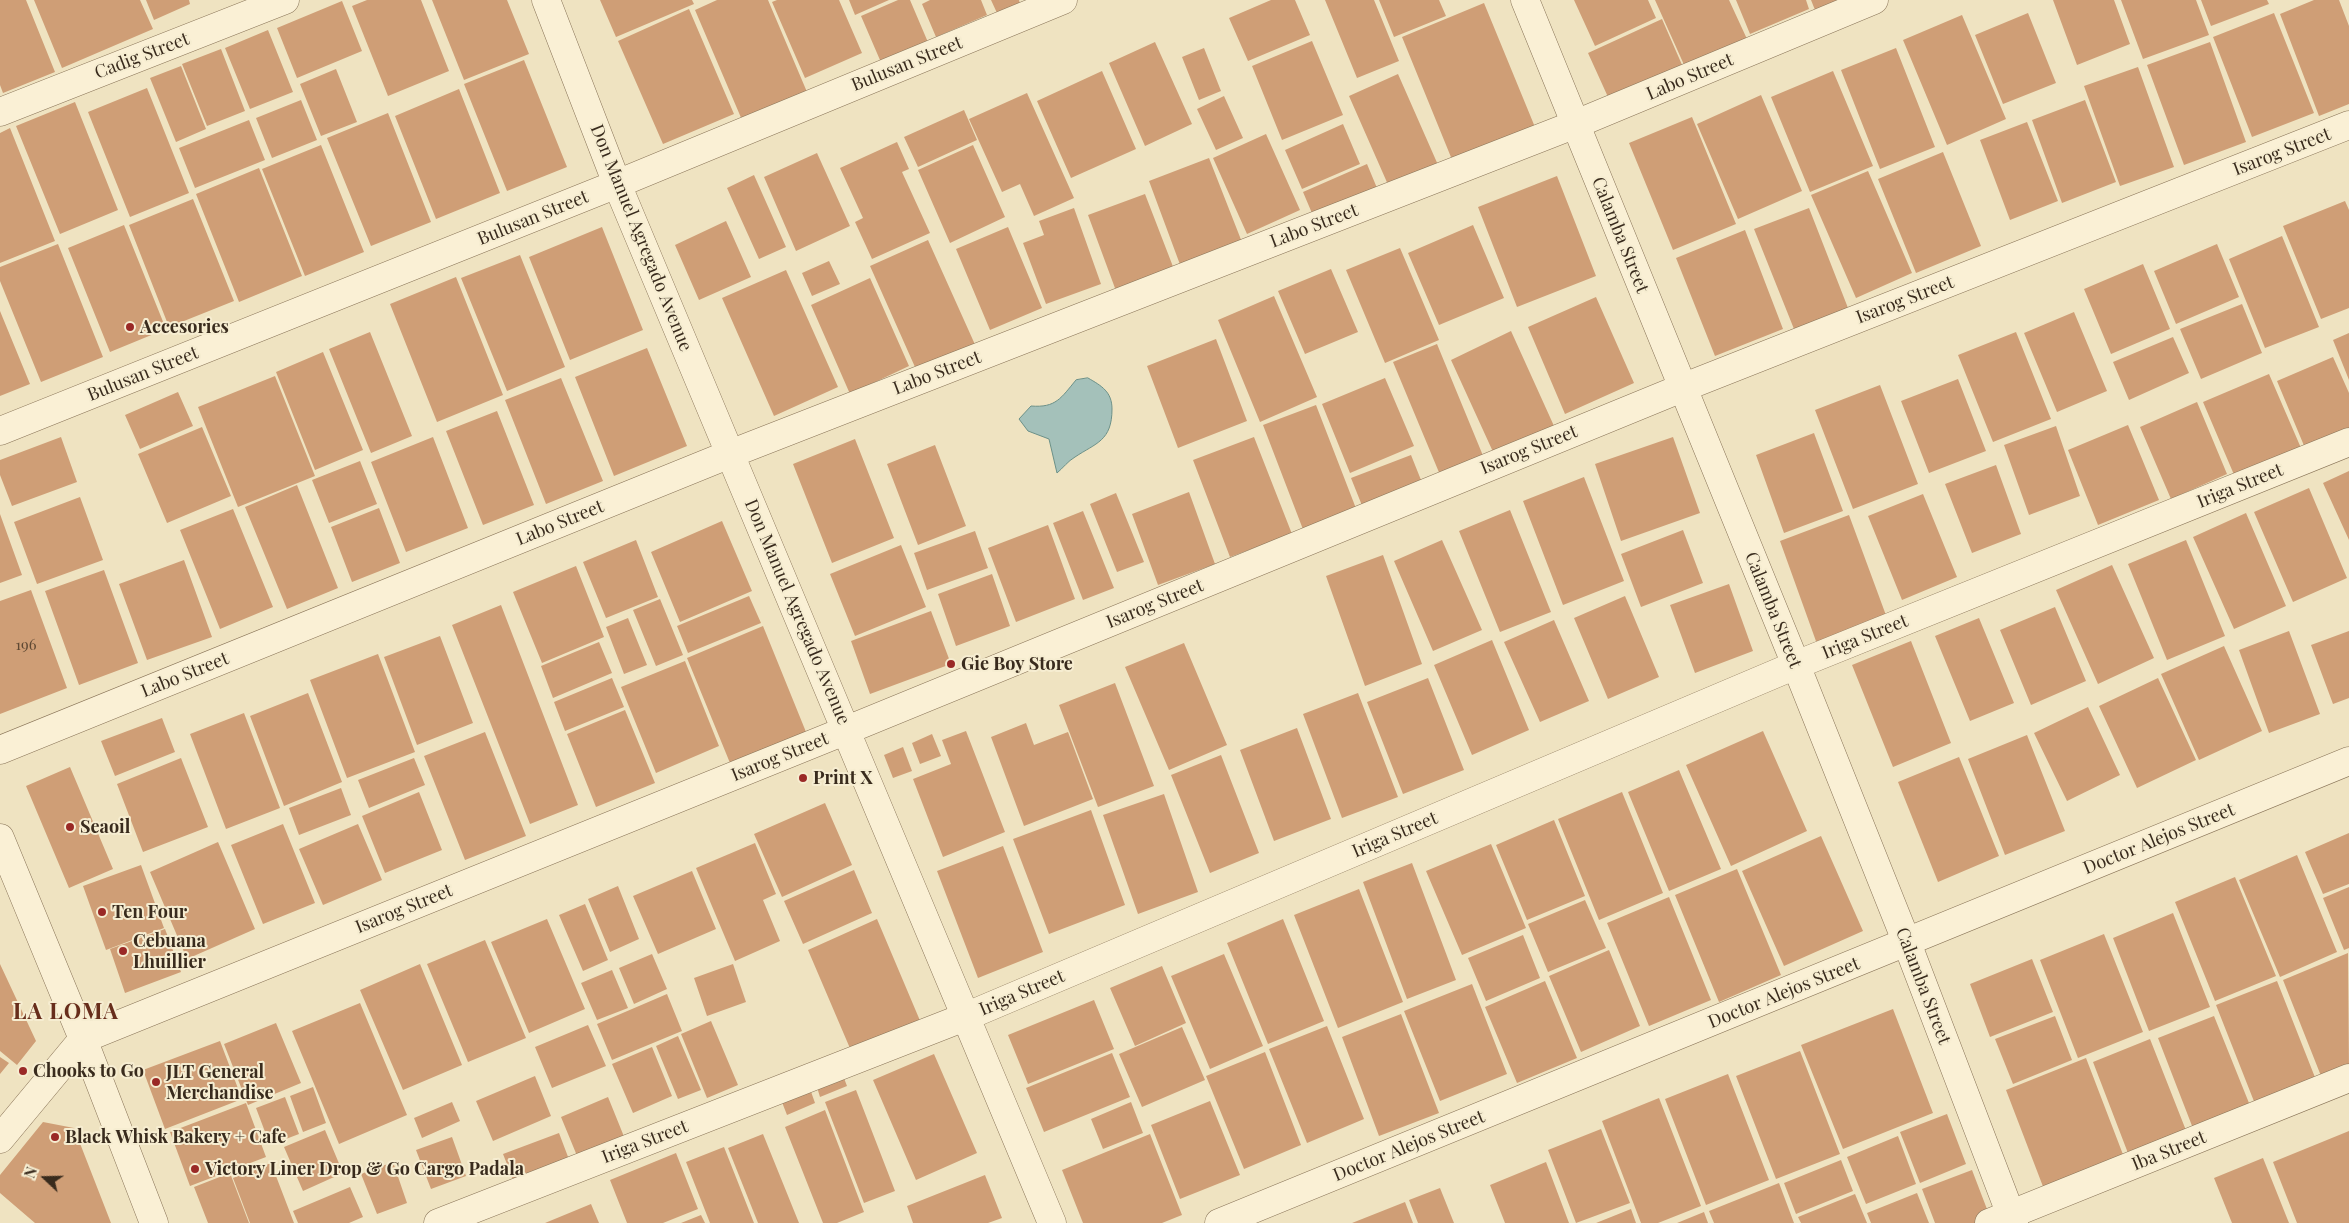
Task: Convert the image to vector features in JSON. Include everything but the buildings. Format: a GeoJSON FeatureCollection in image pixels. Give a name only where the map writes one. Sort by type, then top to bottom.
{"type":"FeatureCollection","features":[{"type":"Feature","properties":{"kind":"street","name":"Cadig Street"},"geometry":{"type":"LineString","coordinates":[[0,112],[285,0]]}},
{"type":"Feature","properties":{"kind":"street","name":"Don Manuel Agregado Avenue"},"geometry":{"type":"LineString","coordinates":[[546,0],[617,184],[1052,1223]]}},
{"type":"Feature","properties":{"kind":"street","name":"Bulusan Street"},"geometry":{"type":"LineString","coordinates":[[0,431],[617,184],[1063,0]]}},
{"type":"Feature","properties":{"kind":"street","name":"Calamba Street"},"geometry":{"type":"LineString","coordinates":[[1525,0],[1907,943],[2005,1220]]}},
{"type":"Feature","properties":{"kind":"street","name":"Labo Street"},"geometry":{"type":"LineString","coordinates":[[0,750],[730,454],[1576,124],[1874,0]]}},
{"type":"Feature","properties":{"kind":"street","name":"Isarog Street"},"geometry":{"type":"LineString","coordinates":[[0,1139],[83,1039],[847,730],[1682,388],[2349,125]]}},
{"type":"Feature","properties":{"kind":"street","name":"Iriga Street"},"geometry":{"type":"LineString","coordinates":[[438,1223],[965,1017],[1796,665],[2349,442]]}},
{"type":"Feature","properties":{"kind":"street","name":"Doctor Alejos Street"},"geometry":{"type":"LineString","coordinates":[[1218,1223],[2349,762]]}},
{"type":"Feature","properties":{"kind":"street"},"geometry":{"type":"LineString","coordinates":[[0,838],[83,1039],[154,1223]]}},
{"type":"Feature","properties":{"kind":"street","name":"Iba Street"},"geometry":{"type":"LineString","coordinates":[[2005,1220],[2349,1078]]}},
{"type":"Feature","properties":{"kind":"water"},"geometry":{"type":"Polygon","coordinates":[[[1088,378],[1102,387],[1110,398],[1112,409],[1109,428],[1101,440],[1072,459],[1057,473],[1049,439],[1028,431],[1019,419],[1031,406],[1052,403],[1062,397],[1076,380],[1088,378]]]}},
{"type":"Feature","properties":{"kind":"place","name":"Accesories"},"geometry":{"type":"Point","coordinates":[130,327]}},
{"type":"Feature","properties":{"kind":"place","name":"Gie Boy Store"},"geometry":{"type":"Point","coordinates":[951,664]}},
{"type":"Feature","properties":{"kind":"place","name":"Print X"},"geometry":{"type":"Point","coordinates":[803,778]}},
{"type":"Feature","properties":{"kind":"place","name":"Seaoil"},"geometry":{"type":"Point","coordinates":[70,827]}},
{"type":"Feature","properties":{"kind":"place","name":"Ten Four"},"geometry":{"type":"Point","coordinates":[102,912]}},
{"type":"Feature","properties":{"kind":"place","name":"Cebuana Lhuillier"},"geometry":{"type":"Point","coordinates":[123,951]}},
{"type":"Feature","properties":{"kind":"place","name":"Chooks to Go"},"geometry":{"type":"Point","coordinates":[23,1071]}},
{"type":"Feature","properties":{"kind":"place","name":"JLT General Merchandise"},"geometry":{"type":"Point","coordinates":[156,1082]}},
{"type":"Feature","properties":{"kind":"place","name":"Black Whisk Bakery + Cafe"},"geometry":{"type":"Point","coordinates":[55,1137]}},
{"type":"Feature","properties":{"kind":"place","name":"Victory Liner Drop & Go Cargo Padala"},"geometry":{"type":"Point","coordinates":[195,1169]}},
{"type":"Feature","properties":{"kind":"district","name":"LA LOMA"},"geometry":{"type":"Point","coordinates":[66,1012]}}]}
